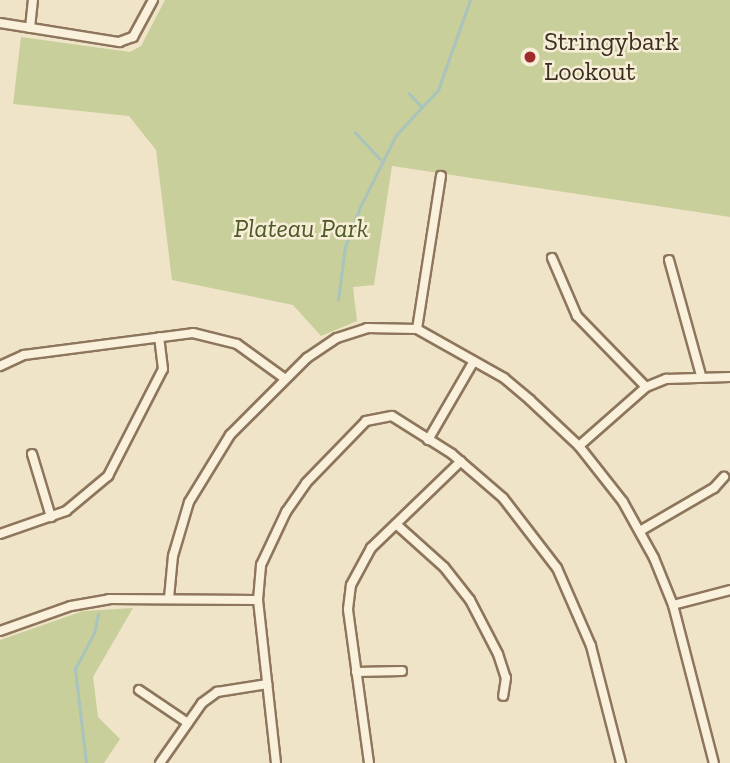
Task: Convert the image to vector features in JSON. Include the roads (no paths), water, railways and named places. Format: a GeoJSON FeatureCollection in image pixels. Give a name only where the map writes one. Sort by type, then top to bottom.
{"type":"FeatureCollection","features":[{"type":"Feature","properties":{"kind":"street"},"geometry":{"type":"LineString","coordinates":[[30,28],[33,0]]}},
{"type":"Feature","properties":{"kind":"street"},"geometry":{"type":"LineString","coordinates":[[0,23],[127,40],[153,0]]}},
{"type":"Feature","properties":{"kind":"street"},"geometry":{"type":"LineString","coordinates":[[417,329],[441,176]]}},
{"type":"Feature","properties":{"kind":"street"},"geometry":{"type":"LineString","coordinates":[[552,258],[577,316],[646,387]]}},
{"type":"Feature","properties":{"kind":"street"},"geometry":{"type":"LineString","coordinates":[[669,260],[701,375]]}},
{"type":"Feature","properties":{"kind":"street"},"geometry":{"type":"LineString","coordinates":[[169,598],[178,538],[200,478],[230,435],[285,378],[323,346],[351,332],[390,326],[417,329],[513,385],[579,446],[640,531],[673,605],[714,763]]}},
{"type":"Feature","properties":{"kind":"street"},"geometry":{"type":"LineString","coordinates":[[0,366],[24,355],[193,333],[217,336],[237,344],[285,378]]}},
{"type":"Feature","properties":{"kind":"street"},"geometry":{"type":"LineString","coordinates":[[0,534],[51,517],[89,496],[108,476],[163,369],[159,337]]}},
{"type":"Feature","properties":{"kind":"street"},"geometry":{"type":"LineString","coordinates":[[428,440],[474,361]]}},
{"type":"Feature","properties":{"kind":"street"},"geometry":{"type":"LineString","coordinates":[[579,446],[646,387],[666,379],[701,375],[730,377]]}},
{"type":"Feature","properties":{"kind":"street"},"geometry":{"type":"LineString","coordinates":[[276,763],[258,600],[261,565],[286,512],[306,483],[366,421],[392,416],[461,461],[518,514],[557,568],[591,646],[621,763]]}},
{"type":"Feature","properties":{"kind":"street"},"geometry":{"type":"LineString","coordinates":[[32,454],[51,517]]}},
{"type":"Feature","properties":{"kind":"street"},"geometry":{"type":"LineString","coordinates":[[369,763],[348,609],[351,585],[371,548],[461,461]]}},
{"type":"Feature","properties":{"kind":"street"},"geometry":{"type":"LineString","coordinates":[[640,531],[714,488],[724,477]]}},
{"type":"Feature","properties":{"kind":"street"},"geometry":{"type":"LineString","coordinates":[[396,524],[444,567],[470,600],[499,654],[506,678],[503,696]]}},
{"type":"Feature","properties":{"kind":"street"},"geometry":{"type":"LineString","coordinates":[[673,605],[730,590]]}},
{"type":"Feature","properties":{"kind":"street"},"geometry":{"type":"LineString","coordinates":[[0,631],[89,602],[169,598],[258,600]]}},
{"type":"Feature","properties":{"kind":"street"},"geometry":{"type":"LineString","coordinates":[[356,672],[402,670]]}},
{"type":"Feature","properties":{"kind":"street"},"geometry":{"type":"LineString","coordinates":[[160,763],[188,723],[217,692],[267,684]]}},
{"type":"Feature","properties":{"kind":"street"},"geometry":{"type":"LineString","coordinates":[[139,690],[188,723]]}},
{"type":"Feature","properties":{"kind":"waterway"},"geometry":{"type":"LineString","coordinates":[[338,300],[345,247],[360,207],[396,135],[438,90],[470,0]]}},
{"type":"Feature","properties":{"kind":"waterway"},"geometry":{"type":"LineString","coordinates":[[409,93],[421,106]]}},
{"type":"Feature","properties":{"kind":"waterway"},"geometry":{"type":"LineString","coordinates":[[355,132],[381,160]]}},
{"type":"Feature","properties":{"kind":"waterway"},"geometry":{"type":"LineString","coordinates":[[86,763],[75,669],[94,633],[98,614]]}},
{"type":"Feature","properties":{"kind":"place","name":"Stringybark Lookout"},"geometry":{"type":"Point","coordinates":[530,57]}},
{"type":"Feature","properties":{"kind":"park label","name":"Plateau Park"},"geometry":{"type":"Point","coordinates":[301,229]}}]}
